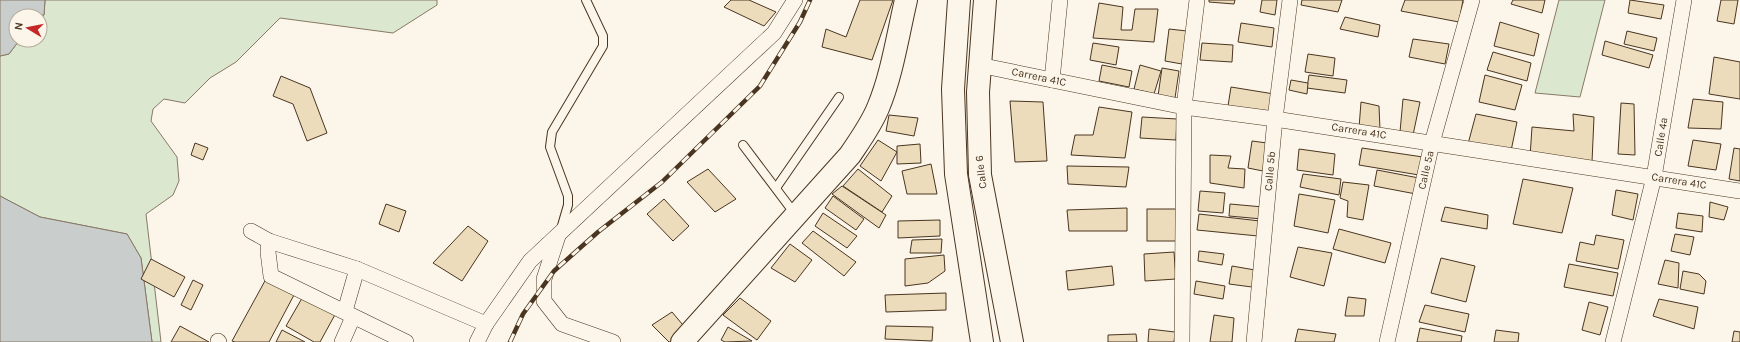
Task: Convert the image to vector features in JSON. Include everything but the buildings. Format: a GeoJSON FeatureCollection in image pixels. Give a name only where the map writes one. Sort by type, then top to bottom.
{"type":"FeatureCollection","features":[{"type":"Feature","properties":{"kind":"main road"},"geometry":{"type":"LineString","coordinates":[[682,342],[850,155],[866,131],[878,108],[886,86],[906,0]]}},
{"type":"Feature","properties":{"kind":"main road"},"geometry":{"type":"LineString","coordinates":[[959,0],[953,89],[956,174],[982,342]]}},
{"type":"Feature","properties":{"kind":"main road","name":"Calle 6"},"geometry":{"type":"LineString","coordinates":[[985,0],[979,65],[978,131],[980,175],[1012,342]]}},
{"type":"Feature","properties":{"kind":"street"},"geometry":{"type":"LineString","coordinates":[[477,342],[486,324],[530,261],[774,33],[795,0]]}},
{"type":"Feature","properties":{"kind":"street"},"geometry":{"type":"LineString","coordinates":[[1052,80],[1060,0]]}},
{"type":"Feature","properties":{"kind":"street"},"geometry":{"type":"LineString","coordinates":[[1182,342],[1184,107],[1197,0]]}},
{"type":"Feature","properties":{"kind":"street","name":"Calle 5b"},"geometry":{"type":"LineString","coordinates":[[1254,342],[1275,119],[1290,0]]}},
{"type":"Feature","properties":{"kind":"street","name":"Calle 5a"},"geometry":{"type":"LineString","coordinates":[[1388,342],[1432,143],[1472,0]]}},
{"type":"Feature","properties":{"kind":"street","name":"Calle 4a"},"geometry":{"type":"LineString","coordinates":[[1613,342],[1654,177],[1684,0]]}},
{"type":"Feature","properties":{"kind":"street","name":"Carrera 41C"},"geometry":{"type":"LineString","coordinates":[[979,65],[1184,107],[1275,119],[1740,191]]}},
{"type":"Feature","properties":{"kind":"street"},"geometry":{"type":"LineString","coordinates":[[251,231],[269,241],[357,269],[486,324]]}},
{"type":"Feature","properties":{"kind":"street"},"geometry":{"type":"LineString","coordinates":[[559,233],[544,279],[544,301],[562,324],[613,342]]}},
{"type":"Feature","properties":{"kind":"street"},"geometry":{"type":"LineString","coordinates":[[269,241],[269,264],[272,276],[406,342]]}},
{"type":"Feature","properties":{"kind":"street"},"geometry":{"type":"LineString","coordinates":[[342,342],[349,314],[357,269]]}},
{"type":"Feature","properties":{"kind":"lane"},"geometry":{"type":"LineString","coordinates":[[559,233],[568,205],[568,196],[550,147],[552,132],[603,46],[603,36],[586,0]]}},
{"type":"Feature","properties":{"kind":"lane"},"geometry":{"type":"LineString","coordinates":[[776,188],[839,97]]}},
{"type":"Feature","properties":{"kind":"lane"},"geometry":{"type":"LineString","coordinates":[[744,145],[796,215]]}},
{"type":"Feature","properties":{"kind":"green space"},"geometry":{"type":"Polygon","coordinates":[[[45,0],[437,0],[437,5],[393,33],[280,18],[236,62],[210,78],[185,103],[164,99],[153,109],[151,121],[177,157],[179,181],[173,195],[146,214],[161,342],[152,342],[141,258],[127,234],[40,217],[0,196],[0,56],[9,54],[14,48],[48,48],[48,8],[44,8],[45,0]]]}},
{"type":"Feature","properties":{"kind":"green space"},"geometry":{"type":"Polygon","coordinates":[[[1559,0],[1605,0],[1580,97],[1535,93],[1559,0]]]}},
{"type":"Feature","properties":{"kind":"shaded area"},"geometry":{"type":"Polygon","coordinates":[[[0,0],[45,0],[44,8],[8,8],[8,48],[14,48],[9,54],[0,56],[0,0]]]}},
{"type":"Feature","properties":{"kind":"shaded area"},"geometry":{"type":"Polygon","coordinates":[[[0,196],[40,217],[127,234],[141,258],[152,342],[0,342],[0,196]]]}},
{"type":"Feature","properties":{"kind":"railway"},"geometry":{"type":"LineString","coordinates":[[510,342],[523,314],[554,271],[598,232],[662,182],[760,86],[800,22],[810,0]]}}]}
